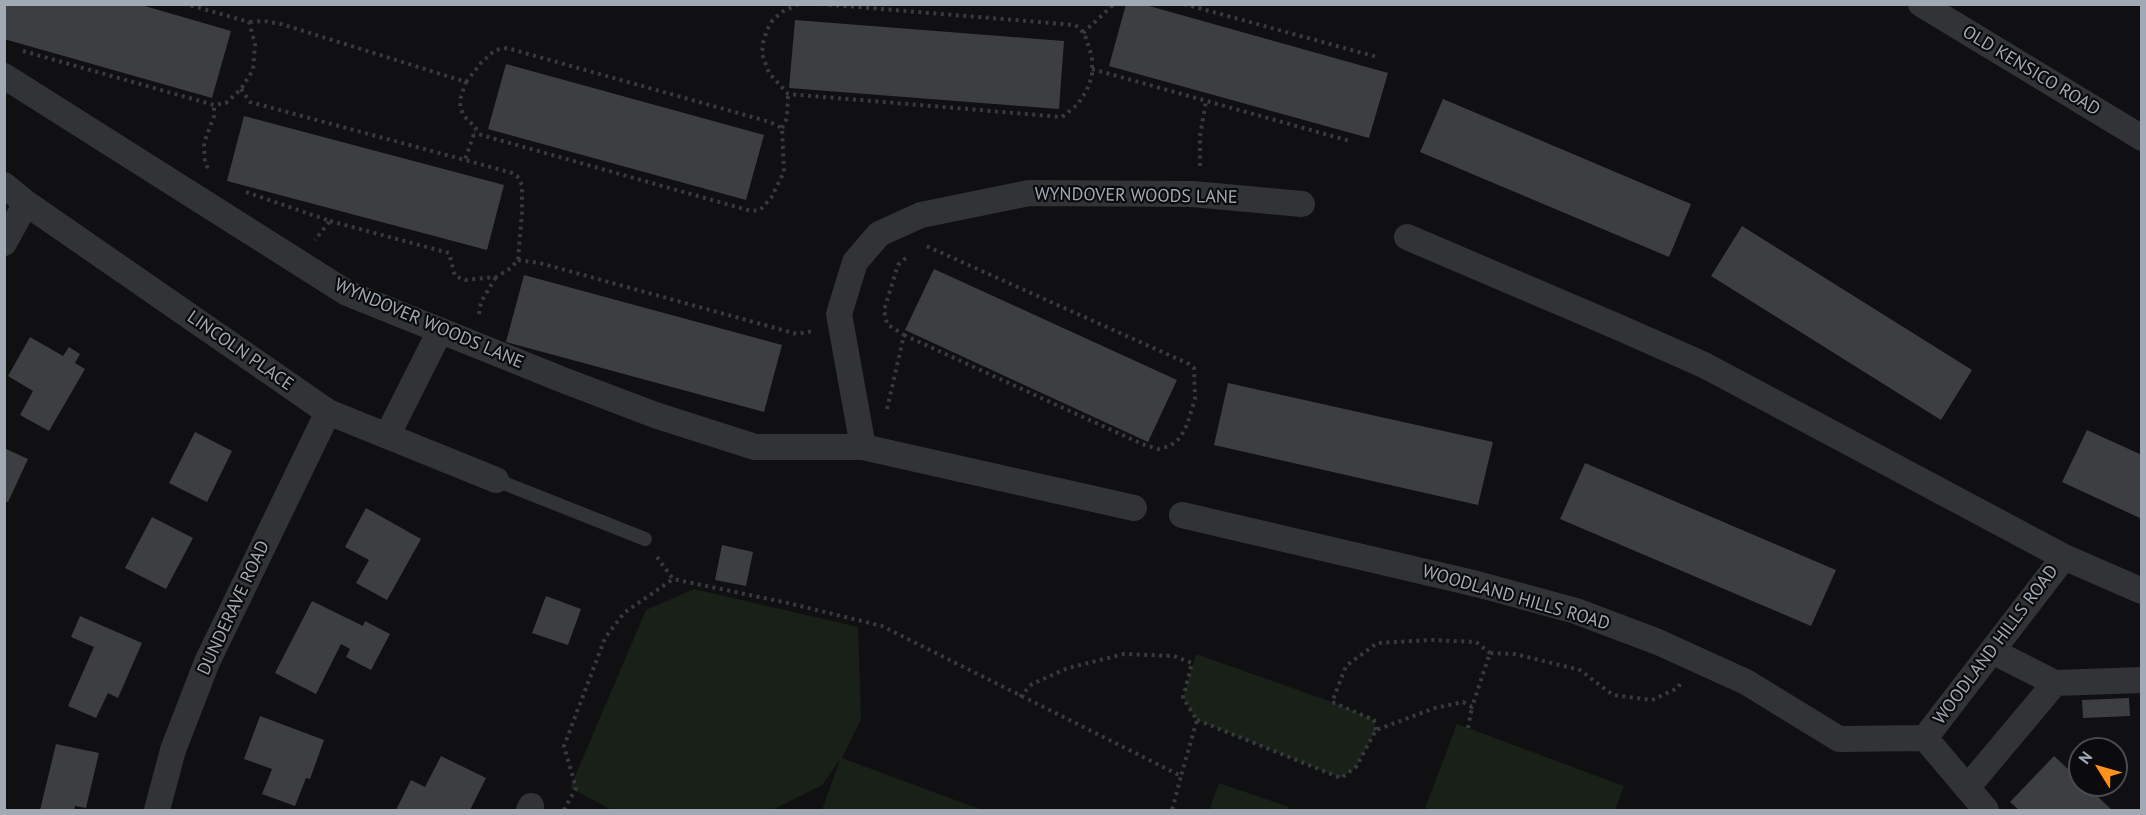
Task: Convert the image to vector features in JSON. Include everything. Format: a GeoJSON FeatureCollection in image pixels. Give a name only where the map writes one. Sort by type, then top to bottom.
{"type":"FeatureCollection","features":[{"type":"Feature","properties":{"kind":"street","name":"OLD KENSICO ROAD"},"geometry":{"type":"LineString","coordinates":[[1922,4],[2142,138]]}},
{"type":"Feature","properties":{"kind":"street","name":"WYNDOVER WOODS LANE"},"geometry":{"type":"LineString","coordinates":[[4,76],[347,293],[654,415],[755,447],[870,449],[1134,508]]}},
{"type":"Feature","properties":{"kind":"street","name":"LINCOLN PLACE"},"geometry":{"type":"LineString","coordinates":[[4,185],[26,203],[328,412],[496,480]]}},
{"type":"Feature","properties":{"kind":"street","name":"WYNDOVER WOODS LANE"},"geometry":{"type":"LineString","coordinates":[[870,449],[839,314],[855,262],[879,234],[921,214],[1029,193],[1199,195],[1302,204]]}},
{"type":"Feature","properties":{"kind":"street"},"geometry":{"type":"LineString","coordinates":[[4,243],[26,203]]}},
{"type":"Feature","properties":{"kind":"street","name":"WOODLAND HILLS ROAD"},"geometry":{"type":"LineString","coordinates":[[1407,237],[1704,365],[2064,557],[2142,591]]}},
{"type":"Feature","properties":{"kind":"street"},"geometry":{"type":"LineString","coordinates":[[387,436],[440,331]]}},
{"type":"Feature","properties":{"kind":"street","name":"DUNDERAVE ROAD"},"geometry":{"type":"LineString","coordinates":[[157,810],[173,750],[207,662],[328,412]]}},
{"type":"Feature","properties":{"kind":"street","name":"WOODLAND HILLS ROAD"},"geometry":{"type":"LineString","coordinates":[[1182,515],[1476,584],[1576,611],[1658,642],[1746,682],[1839,739],[1925,738],[2064,557]]}},
{"type":"Feature","properties":{"kind":"street"},"geometry":{"type":"LineString","coordinates":[[1992,651],[2055,683],[2142,680]]}},
{"type":"Feature","properties":{"kind":"street"},"geometry":{"type":"LineString","coordinates":[[1967,788],[2055,683]]}},
{"type":"Feature","properties":{"kind":"street"},"geometry":{"type":"LineString","coordinates":[[1925,738],[1986,810]]}},
{"type":"Feature","properties":{"kind":"lane"},"geometry":{"type":"LineString","coordinates":[[496,480],[645,539]]}},
{"type":"Feature","properties":{"kind":"path"},"geometry":{"type":"LineString","coordinates":[[186,4],[249,22],[264,21],[281,24],[466,82]]}},
{"type":"Feature","properties":{"kind":"path"},"geometry":{"type":"LineString","coordinates":[[798,4],[782,12],[772,21],[766,30],[763,44],[762,54],[769,73],[788,94],[1062,117],[1077,105],[1086,92],[1092,76],[1092,57],[1083,33],[1075,25],[821,4]]}},
{"type":"Feature","properties":{"kind":"path"},"geometry":{"type":"LineString","coordinates":[[1083,33],[1114,4]]}},
{"type":"Feature","properties":{"kind":"path"},"geometry":{"type":"LineString","coordinates":[[1184,4],[1377,57]]}},
{"type":"Feature","properties":{"kind":"path"},"geometry":{"type":"LineString","coordinates":[[18,50],[214,105],[226,103],[241,89],[253,70],[255,44],[249,22]]}},
{"type":"Feature","properties":{"kind":"path"},"geometry":{"type":"LineString","coordinates":[[465,160],[476,128],[464,116],[460,107],[466,82],[495,50],[507,48],[770,122],[782,128]]}},
{"type":"Feature","properties":{"kind":"path"},"geometry":{"type":"LineString","coordinates":[[1092,69],[1350,141]]}},
{"type":"Feature","properties":{"kind":"path"},"geometry":{"type":"LineString","coordinates":[[241,89],[250,102],[517,176],[522,185],[518,260],[511,268],[496,277],[465,280],[455,276],[449,254],[330,221],[243,191]]}},
{"type":"Feature","properties":{"kind":"path"},"geometry":{"type":"LineString","coordinates":[[474,133],[751,211],[760,210],[771,198],[784,172],[782,128],[787,118],[788,94]]}},
{"type":"Feature","properties":{"kind":"path"},"geometry":{"type":"LineString","coordinates":[[1199,195],[1200,136],[1206,101]]}},
{"type":"Feature","properties":{"kind":"path"},"geometry":{"type":"LineString","coordinates":[[211,174],[205,163],[204,143],[214,116],[214,105]]}},
{"type":"Feature","properties":{"kind":"path"},"geometry":{"type":"LineString","coordinates":[[301,263],[330,221]]}},
{"type":"Feature","properties":{"kind":"path"},"geometry":{"type":"LineString","coordinates":[[914,251],[898,265],[884,310],[887,324],[904,335],[1142,444],[1158,449],[1170,446],[1180,438],[1187,425],[1195,399],[1194,368],[1189,364],[921,244]]}},
{"type":"Feature","properties":{"kind":"path"},"geometry":{"type":"LineString","coordinates":[[518,260],[540,263],[797,334],[841,327]]}},
{"type":"Feature","properties":{"kind":"path"},"geometry":{"type":"LineString","coordinates":[[870,449],[904,335]]}},
{"type":"Feature","properties":{"kind":"path"},"geometry":{"type":"LineString","coordinates":[[564,810],[576,788],[564,746],[604,638],[624,613],[673,579],[788,603],[882,626],[1181,776]]}},
{"type":"Feature","properties":{"kind":"path"},"geometry":{"type":"LineString","coordinates":[[1020,697],[1032,684],[1068,668],[1124,654],[1174,656],[1192,663],[1183,698],[1197,720],[1341,778],[1356,767],[1376,730],[1374,720],[1332,702],[1346,666],[1377,643],[1432,640],[1476,642],[1490,653],[1515,654],[1580,670],[1613,695],[1652,700],[1678,688],[1695,658]]}},
{"type":"Feature","properties":{"kind":"path"},"geometry":{"type":"LineString","coordinates":[[1468,728],[1472,707],[1490,653]]}},
{"type":"Feature","properties":{"kind":"path"},"geometry":{"type":"LineString","coordinates":[[1376,730],[1435,708],[1463,702],[1472,707]]}},
{"type":"Feature","properties":{"kind":"path"},"geometry":{"type":"LineString","coordinates":[[1172,810],[1197,720]]}},
{"type":"Feature","properties":{"kind":"shaded area"},"geometry":{"type":"Polygon","coordinates":[[[694,589],[858,627],[861,719],[842,758],[982,810],[822,810],[840,760],[822,785],[772,810],[612,810],[570,788],[646,610],[694,589]]]}},
{"type":"Feature","properties":{"kind":"shaded area"},"geometry":{"type":"Polygon","coordinates":[[[1196,654],[1332,702],[1374,720],[1376,730],[1356,767],[1341,778],[1197,720],[1183,698],[1196,654]]]}},
{"type":"Feature","properties":{"kind":"shaded area"},"geometry":{"type":"Polygon","coordinates":[[[1457,724],[1624,786],[1615,810],[1431,810],[1425,808],[1457,724]]]}},
{"type":"Feature","properties":{"kind":"shaded area"},"geometry":{"type":"Polygon","coordinates":[[[1219,783],[1289,807],[1287,810],[1209,810],[1219,783]]]}},
{"type":"Feature","properties":{"kind":"building"},"geometry":{"type":"Polygon","coordinates":[[[4,4],[138,4],[231,31],[212,98],[4,39],[4,4]]]}},
{"type":"Feature","properties":{"kind":"building"},"geometry":{"type":"Polygon","coordinates":[[[1126,4],[1142,4],[1388,73],[1369,138],[1109,66],[1126,4]]]}},
{"type":"Feature","properties":{"kind":"building"},"geometry":{"type":"Polygon","coordinates":[[[795,20],[1064,41],[1059,109],[789,88],[795,20]]]}},
{"type":"Feature","properties":{"kind":"building"},"geometry":{"type":"Polygon","coordinates":[[[506,64],[764,135],[746,200],[488,129],[506,64]]]}},
{"type":"Feature","properties":{"kind":"building"},"geometry":{"type":"Polygon","coordinates":[[[1443,99],[1691,204],[1669,257],[1420,152],[1443,99]]]}},
{"type":"Feature","properties":{"kind":"building"},"geometry":{"type":"Polygon","coordinates":[[[244,116],[504,185],[487,250],[227,181],[244,116]]]}},
{"type":"Feature","properties":{"kind":"building"},"geometry":{"type":"Polygon","coordinates":[[[1742,226],[1972,370],[1941,420],[1711,276],[1742,226]]]}},
{"type":"Feature","properties":{"kind":"building"},"geometry":{"type":"Polygon","coordinates":[[[934,269],[1177,380],[1148,442],[905,330],[934,269]]]}},
{"type":"Feature","properties":{"kind":"building"},"geometry":{"type":"Polygon","coordinates":[[[524,275],[782,345],[764,412],[506,342],[524,275]]]}},
{"type":"Feature","properties":{"kind":"building"},"geometry":{"type":"Polygon","coordinates":[[[30,337],[63,356],[69,347],[80,354],[75,363],[85,369],[49,431],[20,415],[33,391],[8,376],[30,337]]]}},
{"type":"Feature","properties":{"kind":"building"},"geometry":{"type":"Polygon","coordinates":[[[1228,383],[1493,442],[1478,505],[1214,445],[1228,383]]]}},
{"type":"Feature","properties":{"kind":"building"},"geometry":{"type":"Polygon","coordinates":[[[2087,430],[2142,455],[2142,519],[2062,482],[2087,430]]]}},
{"type":"Feature","properties":{"kind":"building"},"geometry":{"type":"Polygon","coordinates":[[[195,432],[232,451],[207,502],[169,483],[195,432]]]}},
{"type":"Feature","properties":{"kind":"building"},"geometry":{"type":"Polygon","coordinates":[[[4,448],[28,459],[8,502],[4,501],[4,448]]]}},
{"type":"Feature","properties":{"kind":"building"},"geometry":{"type":"Polygon","coordinates":[[[1585,463],[1836,570],[1811,626],[1560,519],[1585,463]]]}},
{"type":"Feature","properties":{"kind":"building"},"geometry":{"type":"Polygon","coordinates":[[[366,508],[421,539],[387,600],[356,583],[369,560],[345,547],[366,508]]]}},
{"type":"Feature","properties":{"kind":"building"},"geometry":{"type":"Polygon","coordinates":[[[152,517],[193,538],[166,589],[125,568],[152,517]]]}},
{"type":"Feature","properties":{"kind":"building"},"geometry":{"type":"Polygon","coordinates":[[[722,545],[753,552],[746,586],[715,580],[722,545]]]}},
{"type":"Feature","properties":{"kind":"building"},"geometry":{"type":"Polygon","coordinates":[[[546,596],[581,609],[568,645],[532,633],[546,596]]]}},
{"type":"Feature","properties":{"kind":"building"},"geometry":{"type":"Polygon","coordinates":[[[312,601],[363,626],[365,621],[390,634],[371,670],[346,657],[350,649],[341,644],[316,694],[275,673],[312,601]]]}},
{"type":"Feature","properties":{"kind":"building"},"geometry":{"type":"Polygon","coordinates":[[[80,616],[142,643],[118,698],[108,693],[96,718],[68,706],[94,647],[71,637],[80,616]]]}},
{"type":"Feature","properties":{"kind":"building"},"geometry":{"type":"Polygon","coordinates":[[[2129,698],[2130,716],[2083,718],[2082,700],[2129,698]]]}},
{"type":"Feature","properties":{"kind":"building"},"geometry":{"type":"Polygon","coordinates":[[[260,716],[324,740],[310,779],[306,778],[295,806],[262,794],[272,769],[244,759],[260,716]]]}},
{"type":"Feature","properties":{"kind":"building"},"geometry":{"type":"Polygon","coordinates":[[[56,744],[99,753],[86,808],[75,806],[74,810],[40,810],[56,744]]]}},
{"type":"Feature","properties":{"kind":"building"},"geometry":{"type":"Polygon","coordinates":[[[441,756],[486,778],[470,810],[396,810],[411,780],[425,787],[441,756]]]}},
{"type":"Feature","properties":{"kind":"building"},"geometry":{"type":"Polygon","coordinates":[[[2054,756],[2068,769],[2068,797],[2098,797],[2112,810],[2019,810],[2010,802],[2054,756]]]}}]}
